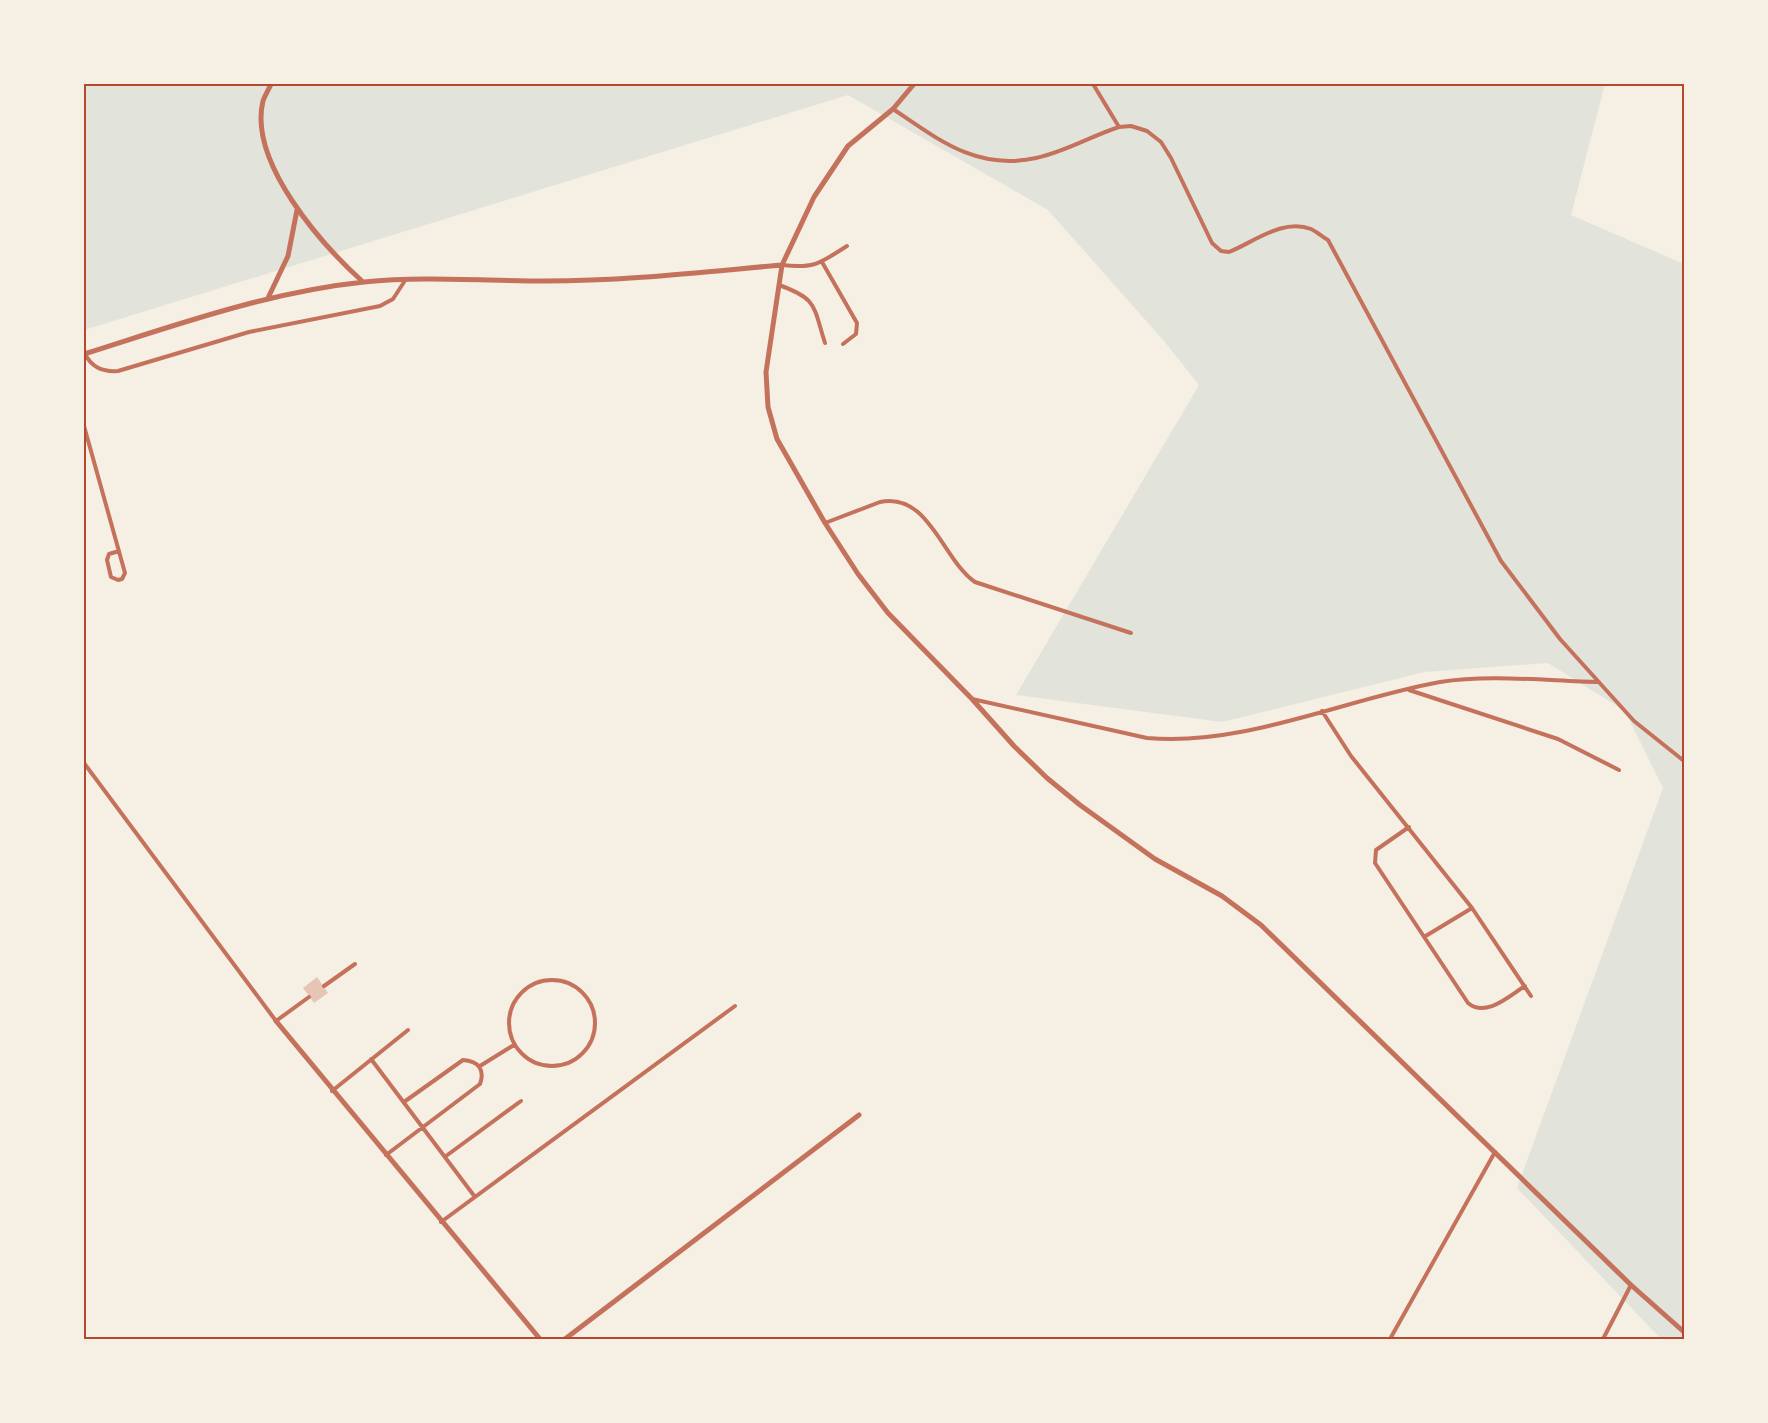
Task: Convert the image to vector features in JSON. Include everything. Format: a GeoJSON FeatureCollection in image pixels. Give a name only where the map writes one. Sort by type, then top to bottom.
{"type":"FeatureCollection","features":[{"type":"Feature","properties":{"kind":"street"},"geometry":{"type":"LineString","coordinates":[[271,84],[263,101],[262,123],[264,140],[276,170],[297,210],[328,248],[363,282]]}},
{"type":"Feature","properties":{"kind":"street"},"geometry":{"type":"LineString","coordinates":[[914,84],[893,109],[863,132],[844,152],[814,197],[782,265],[766,372],[768,407],[777,439],[825,523],[858,574],[888,613],[972,699],[1014,746],[1047,778],[1080,805],[1156,859],[1222,896],[1261,925],[1631,1285],[1684,1332]]}},
{"type":"Feature","properties":{"kind":"street"},"geometry":{"type":"LineString","coordinates":[[268,298],[288,256],[297,210]]}},
{"type":"Feature","properties":{"kind":"street"},"geometry":{"type":"LineString","coordinates":[[85,354],[268,298],[363,282],[406,279],[546,281],[619,279],[782,265]]}},
{"type":"Feature","properties":{"kind":"street"},"geometry":{"type":"LineString","coordinates":[[276,1021],[332,1091],[540,1339]]}},
{"type":"Feature","properties":{"kind":"street"},"geometry":{"type":"LineString","coordinates":[[565,1339],[859,1115]]}},
{"type":"Feature","properties":{"kind":"lane"},"geometry":{"type":"LineString","coordinates":[[1093,84],[1119,127]]}},
{"type":"Feature","properties":{"kind":"lane"},"geometry":{"type":"LineString","coordinates":[[893,109],[962,153],[992,160],[1036,158],[1119,127],[1131,126],[1147,131],[1161,142],[1171,158],[1212,243],[1220,251],[1229,252],[1283,227],[1296,226],[1311,229],[1328,240],[1501,561],[1560,640],[1634,721],[1684,761]]}},
{"type":"Feature","properties":{"kind":"lane"},"geometry":{"type":"LineString","coordinates":[[782,265],[809,267],[822,262],[847,246]]}},
{"type":"Feature","properties":{"kind":"lane"},"geometry":{"type":"LineString","coordinates":[[822,262],[857,323],[856,334],[844,344]]}},
{"type":"Feature","properties":{"kind":"lane"},"geometry":{"type":"LineString","coordinates":[[85,354],[89,362],[97,368],[107,372],[118,371],[249,332],[380,306],[393,299],[406,279]]}},
{"type":"Feature","properties":{"kind":"lane"},"geometry":{"type":"LineString","coordinates":[[779,285],[801,293],[810,300],[825,343]]}},
{"type":"Feature","properties":{"kind":"lane"},"geometry":{"type":"LineString","coordinates":[[84,426],[125,572],[124,576],[118,580],[111,577],[107,560],[109,554],[119,551]]}},
{"type":"Feature","properties":{"kind":"lane"},"geometry":{"type":"LineString","coordinates":[[825,523],[880,502],[889,500],[908,504],[922,516],[960,569],[975,582],[1132,633]]}},
{"type":"Feature","properties":{"kind":"lane"},"geometry":{"type":"LineString","coordinates":[[972,699],[1147,738],[1175,741],[1224,735],[1438,682],[1469,679],[1599,682]]}},
{"type":"Feature","properties":{"kind":"lane"},"geometry":{"type":"LineString","coordinates":[[1409,690],[1558,738],[1620,770]]}},
{"type":"Feature","properties":{"kind":"lane"},"geometry":{"type":"LineString","coordinates":[[1322,711],[1351,756],[1472,908],[1531,996]]}},
{"type":"Feature","properties":{"kind":"lane"},"geometry":{"type":"LineString","coordinates":[[84,763],[276,1021],[309,996]]}},
{"type":"Feature","properties":{"kind":"lane"},"geometry":{"type":"LineString","coordinates":[[1409,827],[1376,850],[1375,863],[1472,1007],[1487,1009],[1525,986]]}},
{"type":"Feature","properties":{"kind":"lane"},"geometry":{"type":"LineString","coordinates":[[1424,937],[1472,908]]}},
{"type":"Feature","properties":{"kind":"lane"},"geometry":{"type":"LineString","coordinates":[[324,986],[355,964]]}},
{"type":"Feature","properties":{"kind":"lane"},"geometry":{"type":"LineString","coordinates":[[545,980],[566,982],[583,994],[590,1002],[595,1022],[591,1042],[581,1055],[568,1064],[553,1066],[538,1064],[520,1053],[514,1045],[508,1024],[509,1014],[518,995],[530,986],[545,980]]}},
{"type":"Feature","properties":{"kind":"lane"},"geometry":{"type":"LineString","coordinates":[[441,1222],[735,1006]]}},
{"type":"Feature","properties":{"kind":"lane"},"geometry":{"type":"LineString","coordinates":[[332,1091],[408,1030]]}},
{"type":"Feature","properties":{"kind":"lane"},"geometry":{"type":"LineString","coordinates":[[480,1066],[514,1045]]}},
{"type":"Feature","properties":{"kind":"lane"},"geometry":{"type":"LineString","coordinates":[[371,1059],[446,1156],[475,1197]]}},
{"type":"Feature","properties":{"kind":"lane"},"geometry":{"type":"LineString","coordinates":[[386,1155],[480,1084],[483,1075],[480,1066],[473,1060],[463,1060],[404,1102]]}},
{"type":"Feature","properties":{"kind":"lane"},"geometry":{"type":"LineString","coordinates":[[446,1156],[521,1101]]}},
{"type":"Feature","properties":{"kind":"lane"},"geometry":{"type":"LineString","coordinates":[[1390,1339],[1495,1152]]}},
{"type":"Feature","properties":{"kind":"lane"},"geometry":{"type":"LineString","coordinates":[[1603,1339],[1631,1285]]}},
{"type":"Feature","properties":{"kind":"shaded area"},"geometry":{"type":"Polygon","coordinates":[[[84,84],[1605,84],[1571,215],[1684,264],[1684,1339],[1661,1339],[1517,1188],[1663,788],[1625,711],[1548,663],[1425,672],[1222,722],[1016,695],[1199,385],[1164,341],[1048,210],[848,95],[84,330],[84,84]]]}},
{"type":"Feature","properties":{"kind":"building"},"geometry":{"type":"Polygon","coordinates":[[[317,977],[328,993],[314,1003],[303,988],[317,977]]]}}]}
